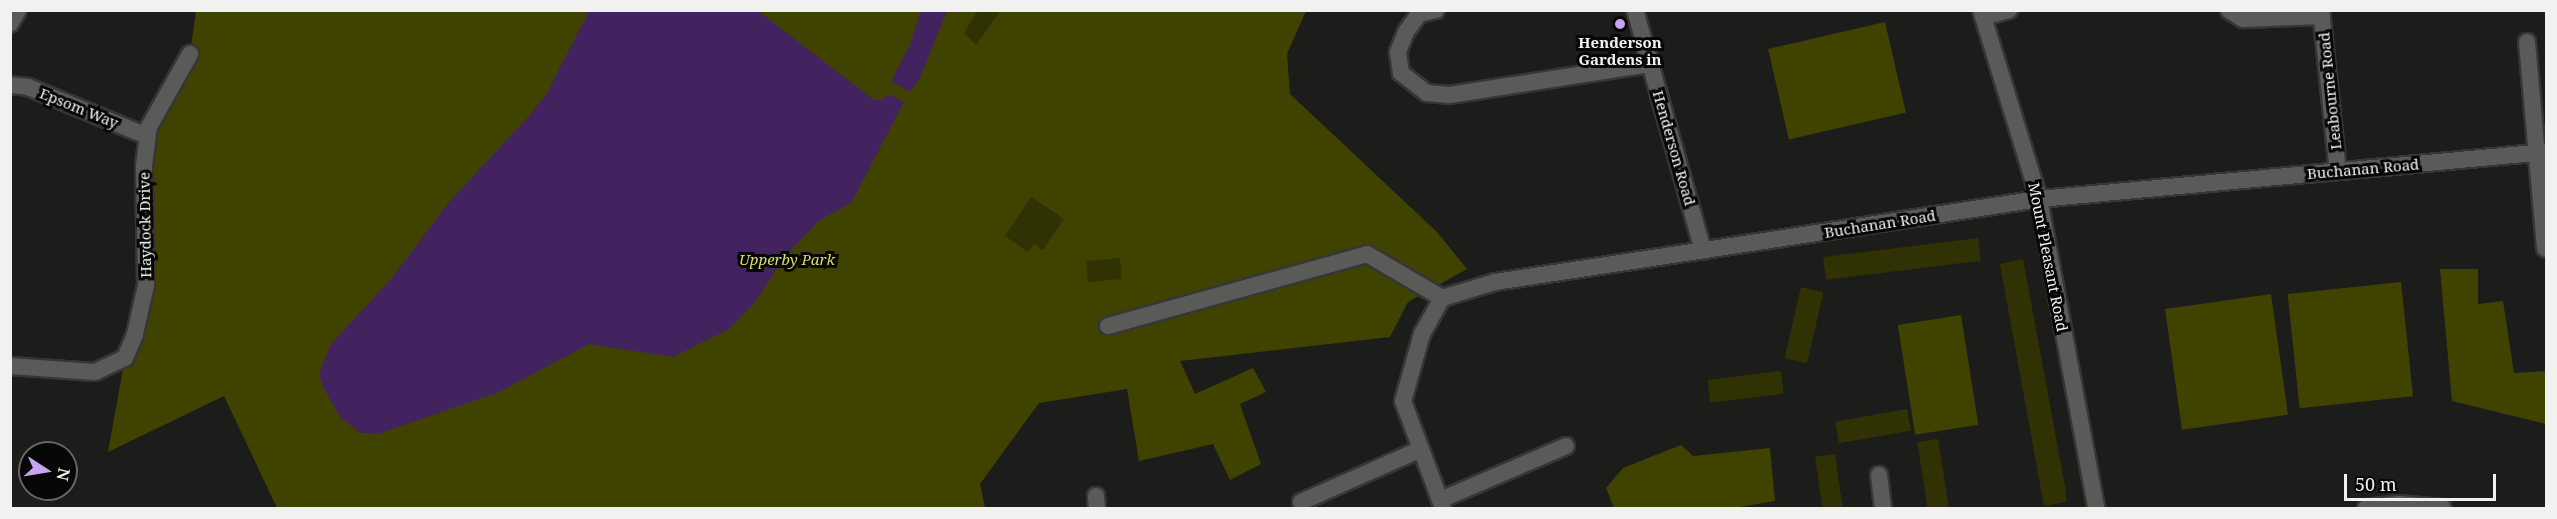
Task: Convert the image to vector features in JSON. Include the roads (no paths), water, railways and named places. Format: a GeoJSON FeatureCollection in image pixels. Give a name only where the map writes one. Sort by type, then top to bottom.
{"type":"FeatureCollection","features":[{"type":"Feature","properties":{"kind":"street"},"geometry":{"type":"LineString","coordinates":[[10,24],[18,10]]}},
{"type":"Feature","properties":{"kind":"street"},"geometry":{"type":"LineString","coordinates":[[1436,10],[1419,14],[1406,32],[1398,52],[1401,73],[1427,93],[1449,95],[1650,64]]}},
{"type":"Feature","properties":{"kind":"street","name":"Henderson Road"},"geometry":{"type":"LineString","coordinates":[[1635,10],[1702,251]]}},
{"type":"Feature","properties":{"kind":"street"},"geometry":{"type":"LineString","coordinates":[[1982,14],[2009,10]]}},
{"type":"Feature","properties":{"kind":"street"},"geometry":{"type":"LineString","coordinates":[[2229,10],[2242,19],[2322,13]]}},
{"type":"Feature","properties":{"kind":"street","name":"Leabourne Road"},"geometry":{"type":"LineString","coordinates":[[2322,13],[2338,171]]}},
{"type":"Feature","properties":{"kind":"street","name":"Mount Pleasant Road"},"geometry":{"type":"LineString","coordinates":[[1982,14],[2039,199],[2096,508]]}},
{"type":"Feature","properties":{"kind":"street"},"geometry":{"type":"LineString","coordinates":[[2527,42],[2542,153],[2545,248]]}},
{"type":"Feature","properties":{"kind":"street","name":"Haydock Drive"},"geometry":{"type":"LineString","coordinates":[[10,366],[95,372],[125,358],[135,334],[146,285],[147,136],[190,54]]}},
{"type":"Feature","properties":{"kind":"street","name":"Epsom Way"},"geometry":{"type":"LineString","coordinates":[[10,85],[28,87],[147,136]]}},
{"type":"Feature","properties":{"kind":"street","name":"Buchanan Road"},"geometry":{"type":"LineString","coordinates":[[1442,298],[1494,282],[2039,199],[2542,153]]}},
{"type":"Feature","properties":{"kind":"street"},"geometry":{"type":"LineString","coordinates":[[1108,326],[1367,254],[1442,298],[1422,334],[1403,401],[1441,504],[1566,446]]}},
{"type":"Feature","properties":{"kind":"street"},"geometry":{"type":"LineString","coordinates":[[1301,502],[1421,449]]}},
{"type":"Feature","properties":{"kind":"street"},"geometry":{"type":"LineString","coordinates":[[1879,475],[1883,508]]}},
{"type":"Feature","properties":{"kind":"street"},"geometry":{"type":"LineString","coordinates":[[2366,508],[2398,504],[2443,508]]}},
{"type":"Feature","properties":{"kind":"place","name":"Henderson Gardens in"},"geometry":{"type":"Point","coordinates":[1620,24]}},
{"type":"Feature","properties":{"kind":"park label","name":"Upperby Park"},"geometry":{"type":"Point","coordinates":[787,260]}}]}
